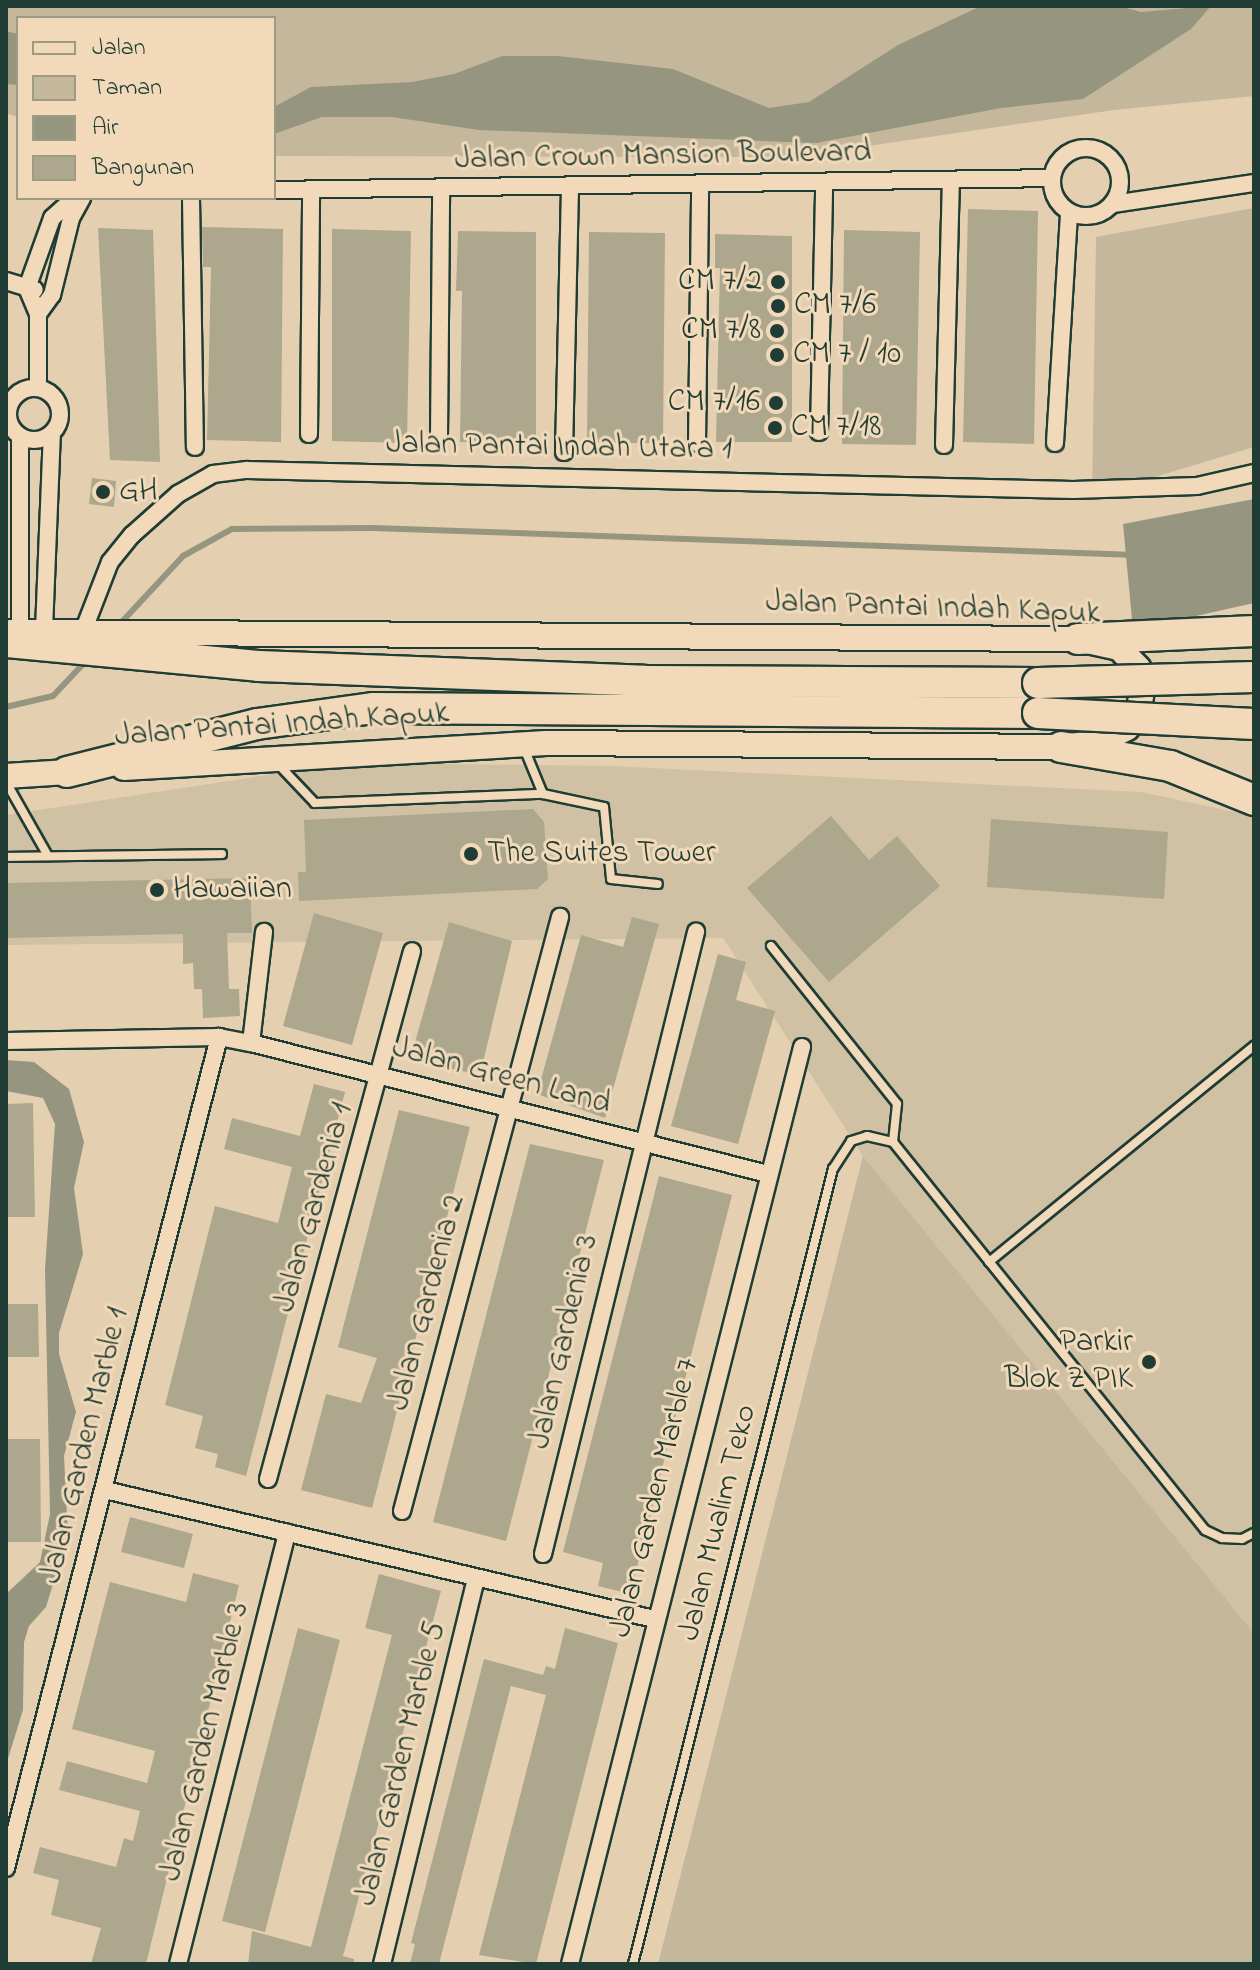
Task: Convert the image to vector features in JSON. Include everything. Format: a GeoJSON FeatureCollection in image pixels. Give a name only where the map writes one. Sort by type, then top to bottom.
{"type":"FeatureCollection","features":[{"type":"Feature","properties":{"kind":"highway"},"geometry":{"type":"LineString","coordinates":[[1078,639],[1254,631]]}},
{"type":"Feature","properties":{"kind":"highway"},"geometry":{"type":"LineString","coordinates":[[27,637],[96,637],[259,666],[1038,698],[1254,724]]}},
{"type":"Feature","properties":{"kind":"highway"},"geometry":{"type":"LineString","coordinates":[[67,772],[257,724],[374,708],[1038,698],[1254,677]]}},
{"type":"Feature","properties":{"kind":"highway"},"geometry":{"type":"LineString","coordinates":[[1061,747],[1170,766],[1254,800]]}},
{"type":"Feature","properties":{"kind":"main road","name":"Jalan Pantai Indah Kapuk"},"geometry":{"type":"LineString","coordinates":[[6,776],[272,757],[522,744],[1061,747],[1118,735],[1142,704],[1143,684],[1127,655],[1110,645],[1078,639],[155,631],[96,637]]}},
{"type":"Feature","properties":{"kind":"street"},"geometry":{"type":"LineString","coordinates":[[1113,204],[1121,186],[1117,167],[1095,149],[1067,154],[1052,178],[1055,198],[1069,212],[1088,217],[1113,204],[1254,183]]}},
{"type":"Feature","properties":{"kind":"street","name":"Jalan Crown Mansion Boulevard"},"geometry":{"type":"LineString","coordinates":[[276,190],[1052,178]]}},
{"type":"Feature","properties":{"kind":"street"},"geometry":{"type":"LineString","coordinates":[[944,445],[951,181]]}},
{"type":"Feature","properties":{"kind":"street"},"geometry":{"type":"LineString","coordinates":[[819,432],[824,183]]}},
{"type":"Feature","properties":{"kind":"street"},"geometry":{"type":"LineString","coordinates":[[697,443],[700,184]]}},
{"type":"Feature","properties":{"kind":"street"},"geometry":{"type":"LineString","coordinates":[[564,452],[570,185]]}},
{"type":"Feature","properties":{"kind":"street"},"geometry":{"type":"LineString","coordinates":[[439,436],[441,187]]}},
{"type":"Feature","properties":{"kind":"street"},"geometry":{"type":"LineString","coordinates":[[309,434],[311,190]]}},
{"type":"Feature","properties":{"kind":"street"},"geometry":{"type":"LineString","coordinates":[[27,637],[52,434],[59,406],[38,387],[38,314],[27,288],[52,218],[72,200]]}},
{"type":"Feature","properties":{"kind":"street"},"geometry":{"type":"LineString","coordinates":[[38,314],[52,295],[71,218],[81,200]]}},
{"type":"Feature","properties":{"kind":"street"},"geometry":{"type":"LineString","coordinates":[[191,200],[195,447]]}},
{"type":"Feature","properties":{"kind":"street"},"geometry":{"type":"LineString","coordinates":[[1055,443],[1069,212]]}},
{"type":"Feature","properties":{"kind":"street"},"geometry":{"type":"LineString","coordinates":[[6,281],[52,295]]}},
{"type":"Feature","properties":{"kind":"street"},"geometry":{"type":"LineString","coordinates":[[27,637],[20,437],[9,423],[7,407],[19,391],[38,387]]}},
{"type":"Feature","properties":{"kind":"street"},"geometry":{"type":"LineString","coordinates":[[20,437],[36,440],[52,434]]}},
{"type":"Feature","properties":{"kind":"street","name":"Jalan Pantai Indah Utara 1"},"geometry":{"type":"LineString","coordinates":[[96,637],[110,562],[132,535],[178,494],[213,474],[399,473],[1073,490],[1197,486],[1254,473]]}},
{"type":"Feature","properties":{"kind":"street","name":"Jalan Gardenia 2"},"geometry":{"type":"LineString","coordinates":[[402,1511],[560,917]]}},
{"type":"Feature","properties":{"kind":"street"},"geometry":{"type":"LineString","coordinates":[[251,1043],[264,932]]}},
{"type":"Feature","properties":{"kind":"street","name":"Jalan Gardenia 3"},"geometry":{"type":"LineString","coordinates":[[543,1554],[641,1144],[696,932]]}},
{"type":"Feature","properties":{"kind":"street","name":"Jalan Gardenia 1"},"geometry":{"type":"LineString","coordinates":[[268,1479],[412,951]]}},
{"type":"Feature","properties":{"kind":"street","name":"Jalan Green Land"},"geometry":{"type":"LineString","coordinates":[[6,1041],[219,1037],[381,1073],[641,1144],[768,1174]]}},
{"type":"Feature","properties":{"kind":"street","name":"Jalan Garden Marble 1"},"geometry":{"type":"LineString","coordinates":[[6,1868],[219,1037]]}},
{"type":"Feature","properties":{"kind":"street","name":"Jalan Garden Marble 7"},"geometry":{"type":"LineString","coordinates":[[570,1964],[654,1619],[802,1047]]}},
{"type":"Feature","properties":{"kind":"street"},"geometry":{"type":"LineString","coordinates":[[105,1490],[654,1619]]}},
{"type":"Feature","properties":{"kind":"street","name":"Jalan Garden Marble 3"},"geometry":{"type":"LineString","coordinates":[[178,1964],[287,1533]]}},
{"type":"Feature","properties":{"kind":"street","name":"Jalan Garden Marble 5"},"geometry":{"type":"LineString","coordinates":[[382,1964],[476,1578]]}},
{"type":"Feature","properties":{"kind":"lane"},"geometry":{"type":"LineString","coordinates":[[522,744],[543,794]]}},
{"type":"Feature","properties":{"kind":"lane"},"geometry":{"type":"LineString","coordinates":[[272,757],[315,803],[543,794],[604,807],[611,879],[658,884]]}},
{"type":"Feature","properties":{"kind":"lane"},"geometry":{"type":"LineString","coordinates":[[6,782],[48,856]]}},
{"type":"Feature","properties":{"kind":"lane"},"geometry":{"type":"LineString","coordinates":[[6,857],[222,854]]}},
{"type":"Feature","properties":{"kind":"lane"},"geometry":{"type":"LineString","coordinates":[[771,946],[897,1104],[893,1142],[1205,1530],[1222,1538],[1242,1539],[1254,1533]]}},
{"type":"Feature","properties":{"kind":"lane"},"geometry":{"type":"LineString","coordinates":[[989,1262],[1254,1046]]}},
{"type":"Feature","properties":{"kind":"lane","name":"Jalan Mualim Teko"},"geometry":{"type":"LineString","coordinates":[[633,1964],[833,1169],[851,1141],[867,1136],[893,1142]]}},
{"type":"Feature","properties":{"kind":"shaded area","name":"Parkir Blok Z PIK"},"geometry":{"type":"Polygon","coordinates":[[[345,763],[612,766],[1141,792],[1254,816],[1254,1633],[863,1156],[723,938],[6,945],[6,815],[345,763]]]}},
{"type":"Feature","properties":{"kind":"green space"},"geometry":{"type":"Polygon","coordinates":[[[6,6],[1254,6],[1254,96],[1114,110],[793,157],[276,156],[276,16],[16,16],[16,116],[6,113],[6,6]]]}},
{"type":"Feature","properties":{"kind":"green space"},"geometry":{"type":"Polygon","coordinates":[[[1254,208],[1254,447],[1092,496],[1096,237],[1254,208]]]}},
{"type":"Feature","properties":{"kind":"green space"},"geometry":{"type":"Polygon","coordinates":[[[863,1156],[1254,1633],[1254,1964],[658,1964],[863,1156]]]}},
{"type":"Feature","properties":{"kind":"water"},"geometry":{"type":"Polygon","coordinates":[[[981,6],[1119,6],[1141,12],[1211,6],[1191,29],[1083,99],[1001,108],[816,143],[479,130],[392,117],[322,117],[276,133],[276,106],[311,87],[412,82],[454,74],[502,56],[558,56],[673,69],[769,108],[809,102],[898,45],[981,6]]]}},
{"type":"Feature","properties":{"kind":"water"},"geometry":{"type":"Polygon","coordinates":[[[6,31],[16,34],[16,85],[6,84],[6,31]]]}},
{"type":"Feature","properties":{"kind":"water"},"geometry":{"type":"Polygon","coordinates":[[[1254,499],[1254,603],[1133,630],[1123,524],[1254,499]]]}},
{"type":"Feature","properties":{"kind":"water"},"geometry":{"type":"Polygon","coordinates":[[[6,1060],[34,1062],[69,1089],[84,1142],[74,1188],[83,1254],[59,1333],[59,1354],[76,1412],[64,1456],[68,1535],[46,1607],[29,1626],[24,1642],[23,1710],[6,1765],[6,1594],[40,1562],[50,1514],[45,1269],[55,1124],[43,1098],[6,1091],[6,1060]]]}},
{"type":"Feature","properties":{"kind":"building"},"geometry":{"type":"Polygon","coordinates":[[[968,209],[1038,211],[1034,444],[963,442],[968,209]]]}},
{"type":"Feature","properties":{"kind":"building"},"geometry":{"type":"Polygon","coordinates":[[[202,227],[283,229],[281,442],[207,440],[211,267],[203,267],[202,227]]]}},
{"type":"Feature","properties":{"kind":"building"},"geometry":{"type":"Polygon","coordinates":[[[98,228],[153,230],[160,462],[110,460],[98,228]]]}},
{"type":"Feature","properties":{"kind":"building"},"geometry":{"type":"Polygon","coordinates":[[[332,229],[411,231],[407,443],[332,441],[332,229]]]}},
{"type":"Feature","properties":{"kind":"building"},"geometry":{"type":"Polygon","coordinates":[[[844,230],[920,232],[916,445],[842,444],[844,230]]]}},
{"type":"Feature","properties":{"kind":"building"},"geometry":{"type":"Polygon","coordinates":[[[458,231],[536,232],[536,444],[460,442],[462,291],[456,291],[458,231]]]}},
{"type":"Feature","properties":{"kind":"building"},"geometry":{"type":"Polygon","coordinates":[[[589,232],[665,233],[663,443],[587,443],[589,232]]]}},
{"type":"Feature","properties":{"kind":"building"},"geometry":{"type":"Polygon","coordinates":[[[715,234],[792,236],[792,442],[716,442],[720,268],[715,268],[715,234]]]}},
{"type":"Feature","properties":{"kind":"building","name":"GH"},"geometry":{"type":"Polygon","coordinates":[[[92,478],[116,481],[114,507],[89,504],[92,478]]]}},
{"type":"Feature","properties":{"kind":"building","name":"The Suites Tower"},"geometry":{"type":"Polygon","coordinates":[[[533,809],[544,822],[548,879],[537,889],[299,901],[298,872],[306,872],[304,820],[533,809]]]}},
{"type":"Feature","properties":{"kind":"building"},"geometry":{"type":"Polygon","coordinates":[[[831,816],[869,860],[897,836],[940,886],[829,982],[747,888],[831,816]]]}},
{"type":"Feature","properties":{"kind":"building"},"geometry":{"type":"Polygon","coordinates":[[[991,819],[1168,832],[1164,899],[987,887],[991,819]]]}},
{"type":"Feature","properties":{"kind":"building"},"geometry":{"type":"Polygon","coordinates":[[[250,878],[252,933],[227,933],[229,989],[239,989],[240,1016],[203,1018],[202,989],[194,989],[193,963],[183,964],[183,934],[6,938],[6,883],[250,878]]]}},
{"type":"Feature","properties":{"kind":"building"},"geometry":{"type":"Polygon","coordinates":[[[314,913],[383,933],[352,1045],[283,1026],[314,913]]]}},
{"type":"Feature","properties":{"kind":"building"},"geometry":{"type":"Polygon","coordinates":[[[632,917],[659,924],[605,1118],[537,1094],[581,935],[623,947],[632,917]]]}},
{"type":"Feature","properties":{"kind":"building"},"geometry":{"type":"Polygon","coordinates":[[[449,922],[512,941],[480,1075],[410,1060],[449,922]]]}},
{"type":"Feature","properties":{"kind":"building"},"geometry":{"type":"Polygon","coordinates":[[[718,954],[746,962],[736,1000],[775,1011],[738,1144],[671,1126],[718,954]]]}},
{"type":"Feature","properties":{"kind":"building"},"geometry":{"type":"Polygon","coordinates":[[[314,1084],[345,1092],[246,1476],[215,1467],[218,1454],[195,1448],[203,1416],[165,1405],[215,1206],[278,1223],[292,1167],[224,1149],[232,1118],[300,1136],[314,1084]]]}},
{"type":"Feature","properties":{"kind":"building"},"geometry":{"type":"Polygon","coordinates":[[[33,1103],[35,1217],[6,1217],[6,1104],[33,1103]]]}},
{"type":"Feature","properties":{"kind":"building"},"geometry":{"type":"Polygon","coordinates":[[[399,1110],[470,1127],[372,1508],[301,1490],[326,1394],[361,1403],[377,1358],[338,1347],[399,1110]]]}},
{"type":"Feature","properties":{"kind":"building"},"geometry":{"type":"Polygon","coordinates":[[[530,1144],[604,1160],[506,1541],[433,1522],[530,1144]]]}},
{"type":"Feature","properties":{"kind":"building"},"geometry":{"type":"Polygon","coordinates":[[[659,1176],[732,1195],[630,1594],[598,1586],[603,1563],[563,1552],[659,1176]]]}},
{"type":"Feature","properties":{"kind":"building"},"geometry":{"type":"Polygon","coordinates":[[[6,1304],[38,1304],[39,1357],[6,1357],[6,1304]]]}},
{"type":"Feature","properties":{"kind":"building"},"geometry":{"type":"Polygon","coordinates":[[[6,1439],[40,1439],[41,1542],[6,1542],[6,1439]]]}},
{"type":"Feature","properties":{"kind":"building"},"geometry":{"type":"Polygon","coordinates":[[[130,1517],[193,1534],[184,1568],[121,1552],[130,1517]]]}},
{"type":"Feature","properties":{"kind":"building"},"geometry":{"type":"Polygon","coordinates":[[[193,1573],[239,1585],[146,1964],[91,1964],[101,1928],[51,1915],[59,1880],[33,1873],[40,1847],[116,1867],[124,1838],[133,1841],[140,1811],[59,1790],[67,1761],[147,1783],[155,1751],[72,1729],[110,1582],[186,1602],[193,1573]]]}},
{"type":"Feature","properties":{"kind":"building"},"geometry":{"type":"Polygon","coordinates":[[[379,1574],[441,1591],[343,1956],[354,1959],[354,1964],[248,1964],[252,1931],[311,1947],[392,1635],[365,1628],[379,1574]]]}},
{"type":"Feature","properties":{"kind":"building"},"geometry":{"type":"Polygon","coordinates":[[[298,1628],[340,1640],[265,1932],[222,1921],[298,1628]]]}},
{"type":"Feature","properties":{"kind":"building"},"geometry":{"type":"Polygon","coordinates":[[[565,1628],[618,1643],[536,1964],[479,1955],[546,1695],[511,1686],[439,1964],[410,1964],[415,1944],[411,1943],[484,1659],[543,1675],[546,1666],[555,1669],[565,1628]]]}},
{"type":"Feature","properties":{"kind":"waterway"},"geometry":{"type":"LineString","coordinates":[[118,626],[183,556],[232,529],[373,528],[1136,555]]}},
{"type":"Feature","properties":{"kind":"waterway"},"geometry":{"type":"LineString","coordinates":[[6,707],[53,696],[86,661]]}},
{"type":"Feature","properties":{"kind":"place","name":"CM 7/2"},"geometry":{"type":"Point","coordinates":[778,282]}},
{"type":"Feature","properties":{"kind":"place","name":"CM 7/6"},"geometry":{"type":"Point","coordinates":[778,306]}},
{"type":"Feature","properties":{"kind":"place","name":"CM 7/8"},"geometry":{"type":"Point","coordinates":[777,331]}},
{"type":"Feature","properties":{"kind":"place","name":"CM 7 / 10"},"geometry":{"type":"Point","coordinates":[777,355]}},
{"type":"Feature","properties":{"kind":"place","name":"CM 7/16"},"geometry":{"type":"Point","coordinates":[776,403]}},
{"type":"Feature","properties":{"kind":"place","name":"CM 7/18"},"geometry":{"type":"Point","coordinates":[775,428]}},
{"type":"Feature","properties":{"kind":"place","name":"GH"},"geometry":{"type":"Point","coordinates":[103,492]}},
{"type":"Feature","properties":{"kind":"place","name":"The Suites Tower"},"geometry":{"type":"Point","coordinates":[471,854]}},
{"type":"Feature","properties":{"kind":"place","name":"Hawaiian"},"geometry":{"type":"Point","coordinates":[157,890]}},
{"type":"Feature","properties":{"kind":"place","name":"Parkir Blok Z PIK"},"geometry":{"type":"Point","coordinates":[1149,1362]}}]}
